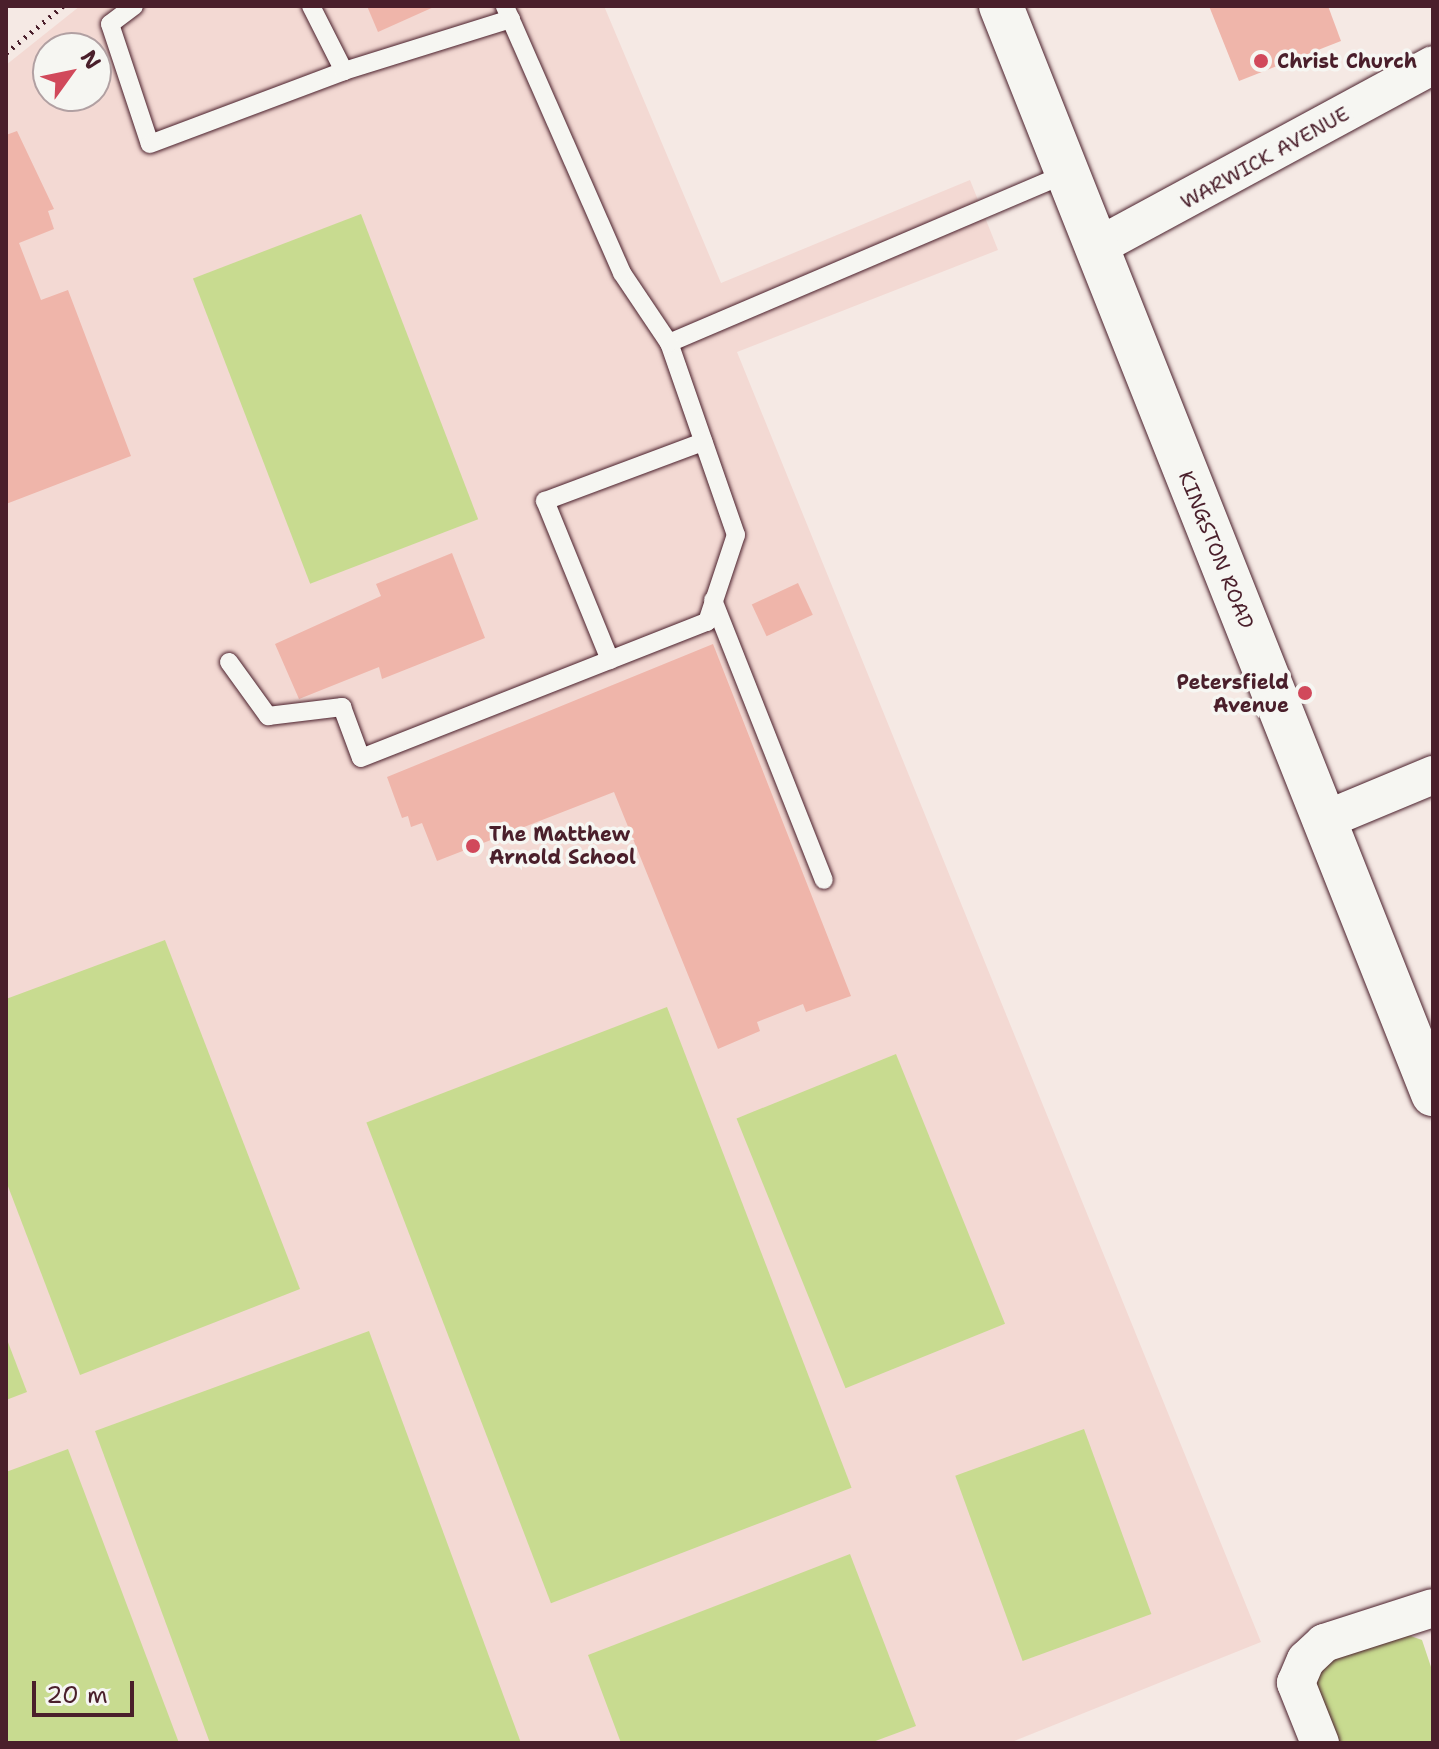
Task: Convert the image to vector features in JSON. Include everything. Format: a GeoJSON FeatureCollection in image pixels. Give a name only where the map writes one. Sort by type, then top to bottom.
{"type":"FeatureCollection","features":[{"type":"Feature","properties":{"kind":"street","name":"KINGSTON ROAD"},"geometry":{"type":"LineString","coordinates":[[1001,6],[1433,1094]]}},
{"type":"Feature","properties":{"kind":"street","name":"WARWICK AVENUE"},"geometry":{"type":"LineString","coordinates":[[1095,248],[1433,65]]}},
{"type":"Feature","properties":{"kind":"street"},"geometry":{"type":"LineString","coordinates":[[1325,820],[1433,775]]}},
{"type":"Feature","properties":{"kind":"street"},"geometry":{"type":"LineString","coordinates":[[1320,1743],[1296,1683],[1306,1660],[1324,1643],[1431,1612]]}},
{"type":"Feature","properties":{"kind":"lane"},"geometry":{"type":"LineString","coordinates":[[134,6],[110,24],[150,144],[508,12],[622,273],[669,343],[736,535],[707,622],[361,758],[342,707],[268,716],[229,662]]}},
{"type":"Feature","properties":{"kind":"lane"},"geometry":{"type":"LineString","coordinates":[[311,6],[344,71]]}},
{"type":"Feature","properties":{"kind":"lane"},"geometry":{"type":"LineString","coordinates":[[669,343],[1066,174]]}},
{"type":"Feature","properties":{"kind":"lane"},"geometry":{"type":"LineString","coordinates":[[610,660],[545,501],[703,442]]}},
{"type":"Feature","properties":{"kind":"lane"},"geometry":{"type":"LineString","coordinates":[[713,600],[824,880]]}},
{"type":"Feature","properties":{"kind":"path"},"geometry":{"type":"LineString","coordinates":[[6,53],[63,6]]}},
{"type":"Feature","properties":{"kind":"shaded area","name":"The Matthew Arnold School"},"geometry":{"type":"Polygon","coordinates":[[[80,6],[604,6],[721,283],[970,180],[998,250],[737,352],[1261,1642],[1009,1743],[6,1743],[6,65],[32,44],[32,112],[112,112],[112,32],[47,32],[80,6]]]}},
{"type":"Feature","properties":{"kind":"green space"},"geometry":{"type":"Polygon","coordinates":[[[361,214],[478,519],[310,584],[193,279],[361,214]]]}},
{"type":"Feature","properties":{"kind":"green space"},"geometry":{"type":"Polygon","coordinates":[[[165,940],[300,1289],[80,1375],[6,1181],[6,999],[165,940]]]}},
{"type":"Feature","properties":{"kind":"green space"},"geometry":{"type":"Polygon","coordinates":[[[667,1007],[852,1488],[551,1603],[366,1122],[667,1007]]]}},
{"type":"Feature","properties":{"kind":"green space"},"geometry":{"type":"Polygon","coordinates":[[[896,1054],[1005,1324],[846,1388],[737,1118],[896,1054]]]}},
{"type":"Feature","properties":{"kind":"green space"},"geometry":{"type":"Polygon","coordinates":[[[369,1331],[521,1743],[210,1743],[95,1431],[369,1331]]]}},
{"type":"Feature","properties":{"kind":"green space"},"geometry":{"type":"Polygon","coordinates":[[[6,1337],[27,1392],[6,1400],[6,1337]]]}},
{"type":"Feature","properties":{"kind":"green space"},"geometry":{"type":"Polygon","coordinates":[[[1084,1429],[1151,1614],[1023,1661],[955,1476],[1084,1429]]]}},
{"type":"Feature","properties":{"kind":"green space"},"geometry":{"type":"Polygon","coordinates":[[[68,1449],[179,1743],[6,1743],[6,1472],[68,1449]]]}},
{"type":"Feature","properties":{"kind":"green space"},"geometry":{"type":"Polygon","coordinates":[[[850,1554],[916,1726],[870,1743],[621,1743],[588,1655],[850,1554]]]}},
{"type":"Feature","properties":{"kind":"green space"},"geometry":{"type":"Polygon","coordinates":[[[1402,1633],[1422,1640],[1433,1673],[1433,1743],[1331,1743],[1312,1671],[1324,1661],[1402,1633]]]}},
{"type":"Feature","properties":{"kind":"building"},"geometry":{"type":"Polygon","coordinates":[[[367,6],[436,6],[378,32],[367,6]]]}},
{"type":"Feature","properties":{"kind":"building","name":"Christ Church"},"geometry":{"type":"Polygon","coordinates":[[[1209,6],[1328,6],[1341,41],[1239,81],[1209,6]]]}},
{"type":"Feature","properties":{"kind":"building"},"geometry":{"type":"Polygon","coordinates":[[[17,131],[54,209],[48,211],[54,229],[19,243],[41,300],[68,290],[131,456],[6,504],[6,135],[17,131]]]}},
{"type":"Feature","properties":{"kind":"building"},"geometry":{"type":"Polygon","coordinates":[[[452,553],[485,638],[382,679],[379,667],[299,699],[275,644],[381,596],[376,584],[452,553]]]}},
{"type":"Feature","properties":{"kind":"building"},"geometry":{"type":"Polygon","coordinates":[[[798,583],[813,615],[767,636],[752,605],[798,583]]]}},
{"type":"Feature","properties":{"kind":"building","name":"The Matthew Arnold School"},"geometry":{"type":"Polygon","coordinates":[[[713,644],[851,996],[806,1012],[803,1004],[757,1022],[760,1031],[718,1049],[614,792],[437,861],[422,823],[411,827],[408,816],[402,818],[387,777],[713,644]]]}},
{"type":"Feature","properties":{"kind":"place","name":"Christ Church"},"geometry":{"type":"Point","coordinates":[1261,61]}},
{"type":"Feature","properties":{"kind":"place","name":"Petersfield Avenue"},"geometry":{"type":"Point","coordinates":[1305,693]}},
{"type":"Feature","properties":{"kind":"place","name":"The Matthew Arnold School"},"geometry":{"type":"Point","coordinates":[473,846]}}]}
